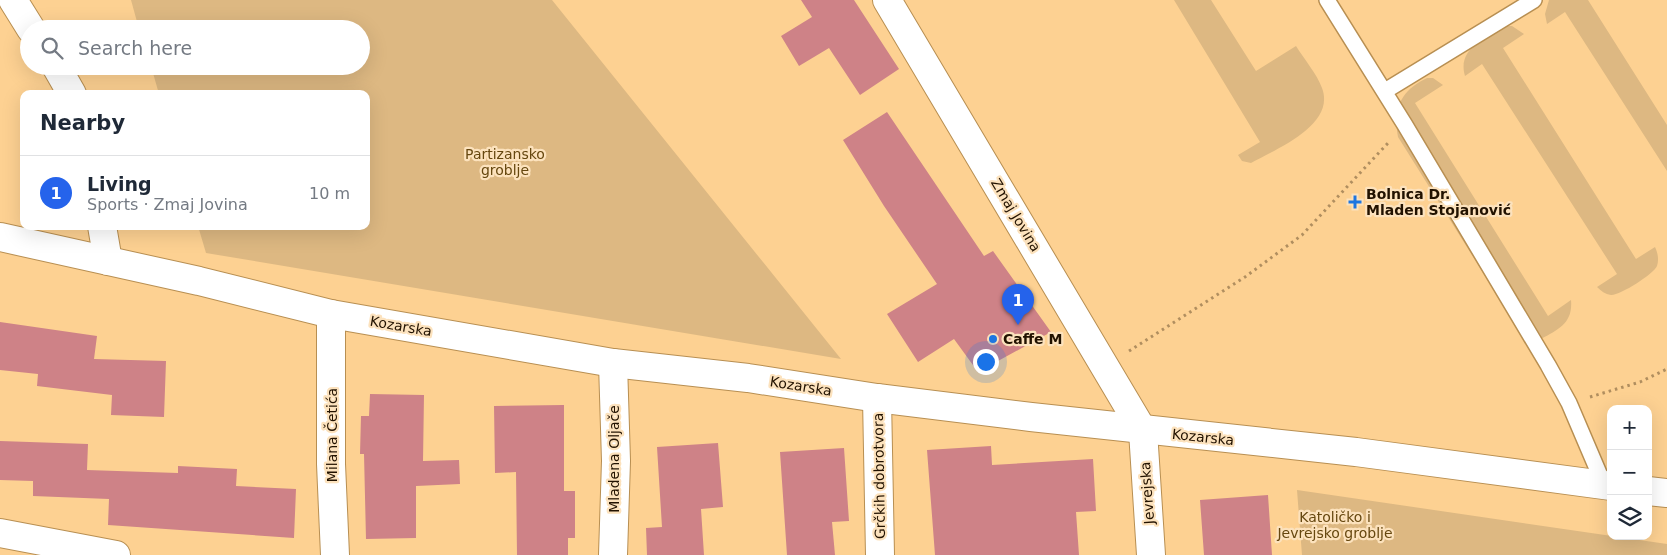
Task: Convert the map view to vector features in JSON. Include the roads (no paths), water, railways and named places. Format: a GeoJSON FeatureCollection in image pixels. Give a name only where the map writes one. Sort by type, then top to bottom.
{"type":"FeatureCollection","features":[{"type":"Feature","properties":{"kind":"street"},"geometry":{"type":"LineString","coordinates":[[13,0],[25,20]]}},
{"type":"Feature","properties":{"kind":"street","name":"Zmaj Jovina"},"geometry":{"type":"LineString","coordinates":[[887,0],[1143,431]]}},
{"type":"Feature","properties":{"kind":"street"},"geometry":{"type":"LineString","coordinates":[[61,75],[70,90]]}},
{"type":"Feature","properties":{"kind":"street"},"geometry":{"type":"LineString","coordinates":[[103,230],[108,260]]}},
{"type":"Feature","properties":{"kind":"street","name":"Kozarska"},"geometry":{"type":"LineString","coordinates":[[0,237],[108,260],[331,314],[613,363],[748,378],[877,398],[1143,431],[1356,452],[1607,486]]}},
{"type":"Feature","properties":{"kind":"street","name":"Milana Četića"},"geometry":{"type":"LineString","coordinates":[[331,314],[331,464],[334,555]]}},
{"type":"Feature","properties":{"kind":"street","name":"Mladena Oljače"},"geometry":{"type":"LineString","coordinates":[[613,363],[616,461],[613,555]]}},
{"type":"Feature","properties":{"kind":"street","name":"Grčkih dobrotvora"},"geometry":{"type":"LineString","coordinates":[[877,398],[880,555]]}},
{"type":"Feature","properties":{"kind":"street","name":"Jevrejska"},"geometry":{"type":"LineString","coordinates":[[1143,431],[1151,555]]}},
{"type":"Feature","properties":{"kind":"street"},"geometry":{"type":"LineString","coordinates":[[1652,491],[1667,493]]}},
{"type":"Feature","properties":{"kind":"street"},"geometry":{"type":"LineString","coordinates":[[0,533],[116,555]]}},
{"type":"Feature","properties":{"kind":"lane"},"geometry":{"type":"LineString","coordinates":[[1327,0],[1385,91],[1548,365],[1569,404],[1607,486]]}},
{"type":"Feature","properties":{"kind":"lane"},"geometry":{"type":"LineString","coordinates":[[1385,91],[1534,0]]}},
{"type":"Feature","properties":{"kind":"place","name":"Bolnica Dr. Mladen Stojanović"},"geometry":{"type":"Point","coordinates":[1355,202]}},
{"type":"Feature","properties":{"kind":"place","name":"Living"},"geometry":{"type":"Point","coordinates":[1018,325]}},
{"type":"Feature","properties":{"kind":"place","name":"Caffe M"},"geometry":{"type":"Point","coordinates":[993,339]}},
{"type":"Feature","properties":{"kind":"park label","name":"Partizansko groblje"},"geometry":{"type":"Point","coordinates":[505,162]}},
{"type":"Feature","properties":{"kind":"park label","name":"Katoličko i Jevrejsko groblje"},"geometry":{"type":"Point","coordinates":[1335,526]}}]}
